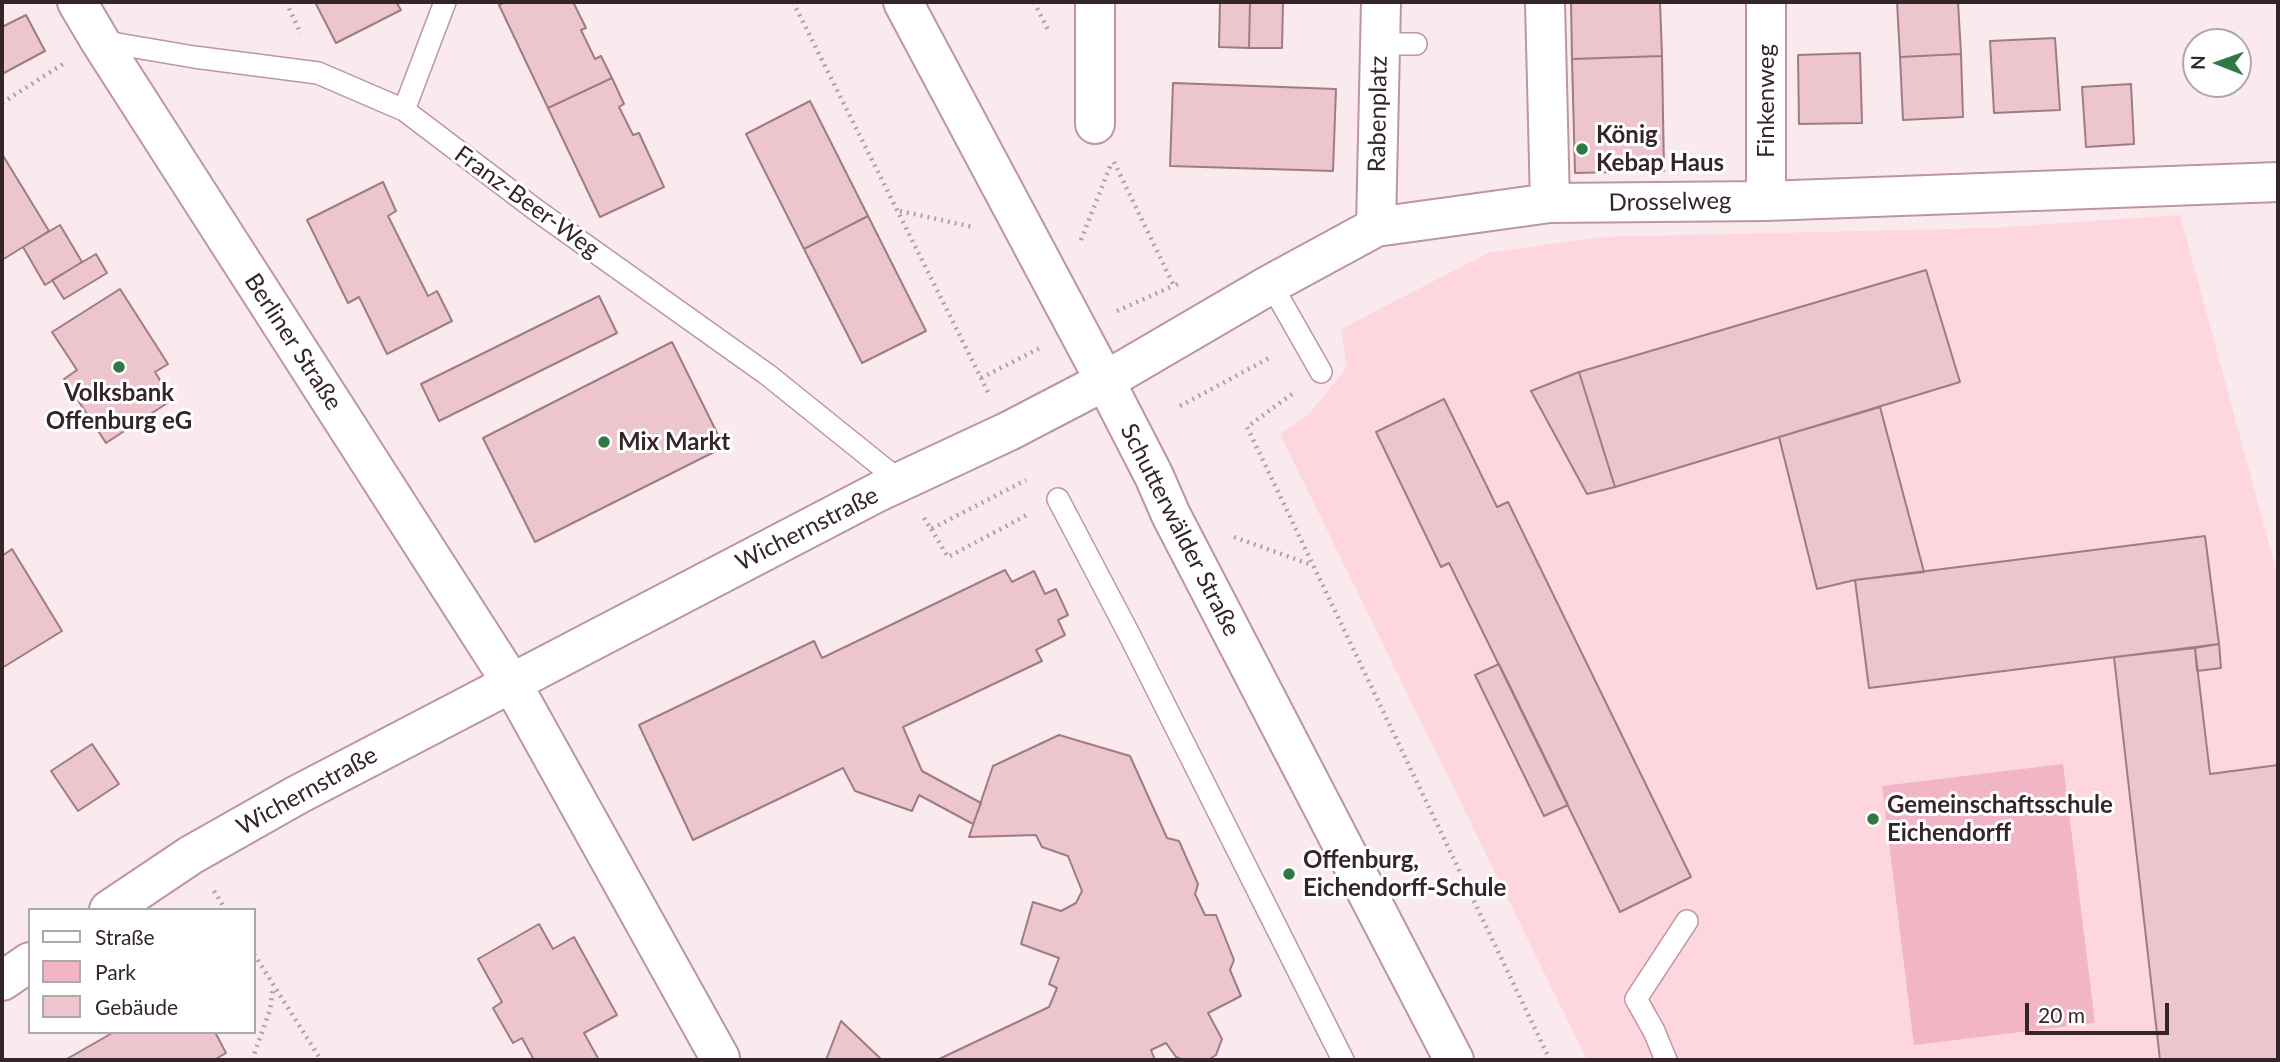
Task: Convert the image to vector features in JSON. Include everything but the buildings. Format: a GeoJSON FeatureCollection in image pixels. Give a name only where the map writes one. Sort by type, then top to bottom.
{"type":"FeatureCollection","features":[{"type":"Feature","properties":{"kind":"street","name":"Berliner Straße"},"geometry":{"type":"LineString","coordinates":[[77,2],[511,682]]}},
{"type":"Feature","properties":{"kind":"street","name":"Schutterwälder Straße"},"geometry":{"type":"LineString","coordinates":[[903,2],[1105,381],[1171,515],[1454,1060]]}},
{"type":"Feature","properties":{"kind":"street"},"geometry":{"type":"LineString","coordinates":[[1095,2],[1095,124]]}},
{"type":"Feature","properties":{"kind":"street","name":"Rabenplatz"},"geometry":{"type":"LineString","coordinates":[[1376,227],[1398,44],[1381,2]]}},
{"type":"Feature","properties":{"kind":"street"},"geometry":{"type":"LineString","coordinates":[[1545,2],[1550,203]]}},
{"type":"Feature","properties":{"kind":"street","name":"Finkenweg"},"geometry":{"type":"LineString","coordinates":[[1766,2],[1766,201]]}},
{"type":"Feature","properties":{"kind":"street","name":"Drosselweg"},"geometry":{"type":"LineString","coordinates":[[1105,381],[1271,284],[1376,227],[1550,203],[1766,201],[2278,181]]}},
{"type":"Feature","properties":{"kind":"street","name":"Wichernstraße"},"geometry":{"type":"LineString","coordinates":[[112,908],[191,855],[511,682],[878,492],[1009,431],[1105,381]]}},
{"type":"Feature","properties":{"kind":"street"},"geometry":{"type":"LineString","coordinates":[[511,682],[720,1058]]}},
{"type":"Feature","properties":{"kind":"street"},"geometry":{"type":"LineString","coordinates":[[2,981],[28,963]]}},
{"type":"Feature","properties":{"kind":"lane"},"geometry":{"type":"LineString","coordinates":[[404,110],[445,2]]}},
{"type":"Feature","properties":{"kind":"lane","name":"Franz-Beer-Weg"},"geometry":{"type":"LineString","coordinates":[[100,41],[194,57],[318,73],[404,110],[536,210],[768,375],[901,482]]}},
{"type":"Feature","properties":{"kind":"lane"},"geometry":{"type":"LineString","coordinates":[[1271,284],[1321,372]]}},
{"type":"Feature","properties":{"kind":"lane"},"geometry":{"type":"LineString","coordinates":[[1058,499],[1130,636],[1343,1060]]}},
{"type":"Feature","properties":{"kind":"lane"},"geometry":{"type":"LineString","coordinates":[[1666,1060],[1636,999],[1688,921]]}},
{"type":"Feature","properties":{"kind":"path"},"geometry":{"type":"LineString","coordinates":[[793,2],[1009,431]]}},
{"type":"Feature","properties":{"kind":"path"},"geometry":{"type":"LineString","coordinates":[[2,103],[100,41]]}},
{"type":"Feature","properties":{"kind":"path"},"geometry":{"type":"LineString","coordinates":[[1059,296],[1113,160],[1174,286],[1185,281]]}},
{"type":"Feature","properties":{"kind":"path"},"geometry":{"type":"LineString","coordinates":[[899,211],[1030,240]]}},
{"type":"Feature","properties":{"kind":"path"},"geometry":{"type":"LineString","coordinates":[[1180,405],[1303,341]]}},
{"type":"Feature","properties":{"kind":"path"},"geometry":{"type":"LineString","coordinates":[[1321,372],[1247,427],[1550,1060]]}},
{"type":"Feature","properties":{"kind":"path"},"geometry":{"type":"LineString","coordinates":[[931,529],[948,556],[1058,499]]}},
{"type":"Feature","properties":{"kind":"path"},"geometry":{"type":"LineString","coordinates":[[1171,515],[1312,565]]}},
{"type":"Feature","properties":{"kind":"path"},"geometry":{"type":"LineString","coordinates":[[256,957],[321,1060]]}},
{"type":"Feature","properties":{"kind":"path"},"geometry":{"type":"LineString","coordinates":[[252,1060],[270,1010],[273,985]]}},
{"type":"Feature","properties":{"kind":"shaded area","name":"Gemeinschaftsschule Eichendorff"},"geometry":{"type":"Polygon","coordinates":[[[2180,215],[2278,577],[2278,1060],[1587,1060],[1280,434],[1309,414],[1347,367],[1341,329],[1488,253],[1601,237],[1992,228],[2180,215]]]}},
{"type":"Feature","properties":{"kind":"green space"},"geometry":{"type":"Polygon","coordinates":[[[2063,764],[2095,1023],[1914,1045],[1882,786],[2063,764]]]}},
{"type":"Feature","properties":{"kind":"place","name":"König Kebap Haus"},"geometry":{"type":"Point","coordinates":[1582,149]}},
{"type":"Feature","properties":{"kind":"place","name":"Volksbank Offenburg eG"},"geometry":{"type":"Point","coordinates":[119,367]}},
{"type":"Feature","properties":{"kind":"place","name":"Mix Markt"},"geometry":{"type":"Point","coordinates":[604,442]}},
{"type":"Feature","properties":{"kind":"place","name":"Gemeinschaftsschule Eichendorff"},"geometry":{"type":"Point","coordinates":[1873,819]}},
{"type":"Feature","properties":{"kind":"place","name":"Offenburg, Eichendorff-Schule"},"geometry":{"type":"Point","coordinates":[1289,874]}}]}
